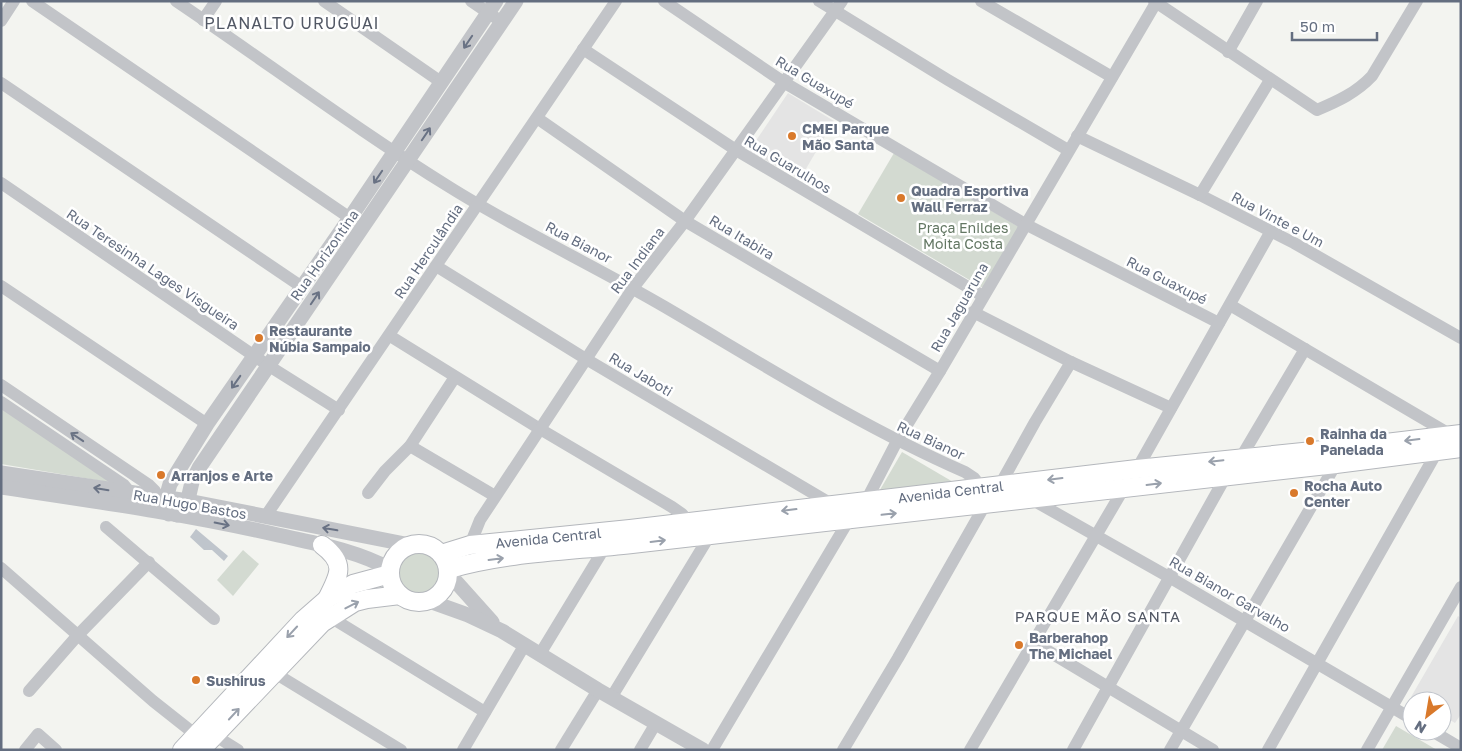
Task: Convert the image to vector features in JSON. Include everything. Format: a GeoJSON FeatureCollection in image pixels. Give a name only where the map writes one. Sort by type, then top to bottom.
{"type":"FeatureCollection","features":[{"type":"Feature","properties":{"kind":"main road","name":"Avenida Central"},"geometry":{"type":"LineString","coordinates":[[446,565],[470,545],[631,536],[710,535],[850,518],[983,495],[1000,485],[1240,459],[1380,451],[1438,450],[1457,439]]}},
{"type":"Feature","properties":{"kind":"main road","name":"Avenida Central"},"geometry":{"type":"LineString","coordinates":[[446,565],[553,551],[605,547],[631,536],[688,521],[866,501],[983,495],[1030,499],[1336,464],[1380,451],[1457,439]]}},
{"type":"Feature","properties":{"kind":"main road"},"geometry":{"type":"LineString","coordinates":[[427,544],[446,565],[447,582],[437,597],[429,601],[409,600],[400,595],[394,588],[390,571],[397,554],[410,545],[427,544]]}},
{"type":"Feature","properties":{"kind":"main road"},"geometry":{"type":"LineString","coordinates":[[322,545],[334,554],[338,561],[338,575],[327,599]]}},
{"type":"Feature","properties":{"kind":"main road"},"geometry":{"type":"LineString","coordinates":[[198,742],[303,620],[327,599],[353,584],[390,571]]}},
{"type":"Feature","properties":{"kind":"main road"},"geometry":{"type":"LineString","coordinates":[[182,750],[214,735],[314,629],[330,617],[355,602],[400,595]]}},
{"type":"Feature","properties":{"kind":"street"},"geometry":{"type":"LineString","coordinates":[[1,21],[14,1]]}},
{"type":"Feature","properties":{"kind":"street"},"geometry":{"type":"LineString","coordinates":[[32,1],[350,218]]}},
{"type":"Feature","properties":{"kind":"street","name":"Rua Bianor"},"geometry":{"type":"LineString","coordinates":[[176,1],[395,152],[478,204],[634,288],[825,401],[897,441],[964,472],[974,478],[983,495]]}},
{"type":"Feature","properties":{"kind":"street"},"geometry":{"type":"LineString","coordinates":[[204,20],[216,1]]}},
{"type":"Feature","properties":{"kind":"street"},"geometry":{"type":"LineString","coordinates":[[324,1],[441,82]]}},
{"type":"Feature","properties":{"kind":"street"},"geometry":{"type":"LineString","coordinates":[[471,1],[492,7],[502,22]]}},
{"type":"Feature","properties":{"kind":"street","name":"Rua Horizontina"},"geometry":{"type":"LineString","coordinates":[[188,501],[192,482],[199,468],[516,1]]}},
{"type":"Feature","properties":{"kind":"street","name":"Rua Herculândia"},"geometry":{"type":"LineString","coordinates":[[265,517],[390,336],[616,1]]}},
{"type":"Feature","properties":{"kind":"street","name":"Rua Guaxupé"},"geometry":{"type":"LineString","coordinates":[[664,1],[785,83],[1025,224],[1219,323]]}},
{"type":"Feature","properties":{"kind":"street"},"geometry":{"type":"LineString","coordinates":[[820,1],[838,6],[1068,150]]}},
{"type":"Feature","properties":{"kind":"street"},"geometry":{"type":"LineString","coordinates":[[981,1],[1112,77]]}},
{"type":"Feature","properties":{"kind":"street"},"geometry":{"type":"LineString","coordinates":[[1228,52],[1258,1]]}},
{"type":"Feature","properties":{"kind":"street"},"geometry":{"type":"LineString","coordinates":[[1156,2],[1317,110],[1352,94],[1366,83],[1418,1]]}},
{"type":"Feature","properties":{"kind":"street","name":"Rua Jaguaruna"},"geometry":{"type":"LineString","coordinates":[[866,501],[897,441],[1156,2]]}},
{"type":"Feature","properties":{"kind":"street","name":"Rua Indiana"},"geometry":{"type":"LineString","coordinates":[[470,545],[475,528],[495,496],[634,288],[785,83],[838,6]]}},
{"type":"Feature","properties":{"kind":"street","name":"Rua Horizontina"},"geometry":{"type":"LineString","coordinates":[[162,498],[207,424],[350,218],[492,7]]}},
{"type":"Feature","properties":{"kind":"street","name":"Rua Guarulhos"},"geometry":{"type":"LineString","coordinates":[[583,49],[736,150],[983,296]]}},
{"type":"Feature","properties":{"kind":"street"},"geometry":{"type":"LineString","coordinates":[[1200,195],[1270,80]]}},
{"type":"Feature","properties":{"kind":"street"},"geometry":{"type":"LineString","coordinates":[[1,83],[302,287]]}},
{"type":"Feature","properties":{"kind":"street","name":"Rua Itabira"},"geometry":{"type":"LineString","coordinates":[[537,118],[685,221],[940,371]]}},
{"type":"Feature","properties":{"kind":"street","name":"Rua Vinte e Um"},"geometry":{"type":"LineString","coordinates":[[1077,136],[1271,231],[1461,338]]}},
{"type":"Feature","properties":{"kind":"street","name":"Rua Teresinha Lages Visgueira"},"geometry":{"type":"LineString","coordinates":[[1,183],[254,356],[339,410]]}},
{"type":"Feature","properties":{"kind":"street"},"geometry":{"type":"LineString","coordinates":[[1137,469],[1271,231]]}},
{"type":"Feature","properties":{"kind":"street","name":"Rua Jaboti"},"geometry":{"type":"LineString","coordinates":[[436,266],[586,359],[833,505]]}},
{"type":"Feature","properties":{"kind":"street"},"geometry":{"type":"LineString","coordinates":[[1,286],[207,424]]}},
{"type":"Feature","properties":{"kind":"street"},"geometry":{"type":"LineString","coordinates":[[1230,304],[1457,439]]}},
{"type":"Feature","properties":{"kind":"street"},"geometry":{"type":"LineString","coordinates":[[974,312],[1071,362],[1171,408]]}},
{"type":"Feature","properties":{"kind":"street"},"geometry":{"type":"LineString","coordinates":[[390,336],[540,429],[672,507],[688,521]]}},
{"type":"Feature","properties":{"kind":"street"},"geometry":{"type":"LineString","coordinates":[[1240,459],[1305,349]]}},
{"type":"Feature","properties":{"kind":"street"},"geometry":{"type":"LineString","coordinates":[[1000,485],[1071,362]]}},
{"type":"Feature","properties":{"kind":"street"},"geometry":{"type":"LineString","coordinates":[[368,493],[410,446],[455,377]]}},
{"type":"Feature","properties":{"kind":"street"},"geometry":{"type":"LineString","coordinates":[[1,385],[149,485],[162,498],[173,514]]}},
{"type":"Feature","properties":{"kind":"street"},"geometry":{"type":"LineString","coordinates":[[1,402],[124,485],[146,510]]}},
{"type":"Feature","properties":{"kind":"street"},"geometry":{"type":"LineString","coordinates":[[410,446],[495,496]]}},
{"type":"Feature","properties":{"kind":"street"},"geometry":{"type":"LineString","coordinates":[[1268,750],[1438,450]]}},
{"type":"Feature","properties":{"kind":"street"},"geometry":{"type":"LineString","coordinates":[[1170,750],[1336,464]]}},
{"type":"Feature","properties":{"kind":"street","name":"Rua Hugo Bastos"},"geometry":{"type":"LineString","coordinates":[[1,473],[188,501],[410,545]]}},
{"type":"Feature","properties":{"kind":"street"},"geometry":{"type":"LineString","coordinates":[[1073,750],[1226,476]]}},
{"type":"Feature","properties":{"kind":"street"},"geometry":{"type":"LineString","coordinates":[[1,487],[173,514],[322,545],[354,553],[390,571]]}},
{"type":"Feature","properties":{"kind":"street"},"geometry":{"type":"LineString","coordinates":[[970,750],[1124,488]]}},
{"type":"Feature","properties":{"kind":"street"},"geometry":{"type":"LineString","coordinates":[[843,750],[898,658],[983,495]]}},
{"type":"Feature","properties":{"kind":"street"},"geometry":{"type":"LineString","coordinates":[[146,510],[155,506],[162,498]]}},
{"type":"Feature","properties":{"kind":"street","name":"Rua Bianor Garvalho"},"geometry":{"type":"LineString","coordinates":[[1030,499],[1246,621],[1402,713]]}},
{"type":"Feature","properties":{"kind":"street"},"geometry":{"type":"LineString","coordinates":[[173,514],[186,508],[188,501]]}},
{"type":"Feature","properties":{"kind":"street"},"geometry":{"type":"LineString","coordinates":[[712,750],[850,518]]}},
{"type":"Feature","properties":{"kind":"street"},"geometry":{"type":"LineString","coordinates":[[106,527],[149,562],[214,620]]}},
{"type":"Feature","properties":{"kind":"street"},"geometry":{"type":"LineString","coordinates":[[611,698],[710,535]]}},
{"type":"Feature","properties":{"kind":"street"},"geometry":{"type":"LineString","coordinates":[[540,654],[605,547]]}},
{"type":"Feature","properties":{"kind":"street"},"geometry":{"type":"LineString","coordinates":[[29,691],[78,635],[149,562]]}},
{"type":"Feature","properties":{"kind":"street"},"geometry":{"type":"LineString","coordinates":[[446,565],[484,614],[502,631],[611,698],[703,750]]}},
{"type":"Feature","properties":{"kind":"street"},"geometry":{"type":"LineString","coordinates":[[1,568],[198,742]]}},
{"type":"Feature","properties":{"kind":"street"},"geometry":{"type":"LineString","coordinates":[[1367,750],[1461,587]]}},
{"type":"Feature","properties":{"kind":"street"},"geometry":{"type":"LineString","coordinates":[[429,601],[468,615],[502,631]]}},
{"type":"Feature","properties":{"kind":"street"},"geometry":{"type":"LineString","coordinates":[[330,617],[485,712]]}},
{"type":"Feature","properties":{"kind":"street"},"geometry":{"type":"LineString","coordinates":[[1033,642],[1213,750]]}},
{"type":"Feature","properties":{"kind":"street"},"geometry":{"type":"LineString","coordinates":[[463,750],[524,646]]}},
{"type":"Feature","properties":{"kind":"street"},"geometry":{"type":"LineString","coordinates":[[273,672],[401,750]]}},
{"type":"Feature","properties":{"kind":"street"},"geometry":{"type":"LineString","coordinates":[[561,750],[598,690]]}},
{"type":"Feature","properties":{"kind":"street"},"geometry":{"type":"LineString","coordinates":[[640,750],[656,723]]}},
{"type":"Feature","properties":{"kind":"street"},"geometry":{"type":"LineString","coordinates":[[25,750],[38,734],[56,750]]}},
{"type":"Feature","properties":{"kind":"street"},"geometry":{"type":"LineString","coordinates":[[214,735],[238,750]]}},
{"type":"Feature","properties":{"kind":"street"},"geometry":{"type":"LineString","coordinates":[[1449,741],[1461,748]]}},
{"type":"Feature","properties":{"kind":"shaded area","name":"CMEI Parque Mão Santa"},"geometry":{"type":"Polygon","coordinates":[[[788,93],[834,121],[800,179],[749,151],[788,93]]]}},
{"type":"Feature","properties":{"kind":"shaded area"},"geometry":{"type":"Polygon","coordinates":[[[196,529],[228,556],[224,561],[212,550],[204,550],[190,537],[196,529]]]}},
{"type":"Feature","properties":{"kind":"shaded area"},"geometry":{"type":"Polygon","coordinates":[[[1458,616],[1461,618],[1461,714],[1455,723],[1452,721],[1452,691],[1414,691],[1458,616]]]}},
{"type":"Feature","properties":{"kind":"green space","name":"Praça Enildes Moita Costa"},"geometry":{"type":"Polygon","coordinates":[[[894,153],[1019,227],[983,288],[858,214],[894,153]]]}},
{"type":"Feature","properties":{"kind":"green space"},"geometry":{"type":"Polygon","coordinates":[[[1,407],[114,483],[1,464],[1,407]]]}},
{"type":"Feature","properties":{"kind":"green space"},"geometry":{"type":"Polygon","coordinates":[[[902,452],[960,486],[877,495],[902,452]]]}},
{"type":"Feature","properties":{"kind":"green space"},"geometry":{"type":"Polygon","coordinates":[[[243,550],[259,564],[233,596],[217,580],[243,550]]]}},
{"type":"Feature","properties":{"kind":"green space"},"geometry":{"type":"Polygon","coordinates":[[[415,550],[423,550],[432,554],[438,560],[442,573],[438,586],[432,592],[423,596],[415,596],[406,592],[400,586],[396,577],[396,569],[400,560],[406,554],[415,550]]]}},
{"type":"Feature","properties":{"kind":"green space"},"geometry":{"type":"Polygon","coordinates":[[[1396,726],[1402,730],[1402,741],[1422,741],[1437,750],[1382,750],[1396,726]]]}},
{"type":"Feature","properties":{"kind":"place","name":"CMEI Parque Mão Santa"},"geometry":{"type":"Point","coordinates":[792,136]}},
{"type":"Feature","properties":{"kind":"place","name":"Quadra Esportiva Wall Ferraz"},"geometry":{"type":"Point","coordinates":[901,198]}},
{"type":"Feature","properties":{"kind":"place","name":"Restaurante Núbia Sampaio"},"geometry":{"type":"Point","coordinates":[259,338]}},
{"type":"Feature","properties":{"kind":"place","name":"Rainha da Panelada"},"geometry":{"type":"Point","coordinates":[1310,441]}},
{"type":"Feature","properties":{"kind":"place","name":"Arranjos e Arte"},"geometry":{"type":"Point","coordinates":[161,475]}},
{"type":"Feature","properties":{"kind":"place","name":"Rocha Auto Center"},"geometry":{"type":"Point","coordinates":[1294,493]}},
{"type":"Feature","properties":{"kind":"place","name":"Barberahop The Michael"},"geometry":{"type":"Point","coordinates":[1019,645]}},
{"type":"Feature","properties":{"kind":"place","name":"Sushirus"},"geometry":{"type":"Point","coordinates":[196,680]}},
{"type":"Feature","properties":{"kind":"district","name":"PLANALTO URUGUAI"},"geometry":{"type":"Point","coordinates":[292,23]}},
{"type":"Feature","properties":{"kind":"district","name":"PARQUE MÃO SANTA"},"geometry":{"type":"Point","coordinates":[1098,616]}}]}
